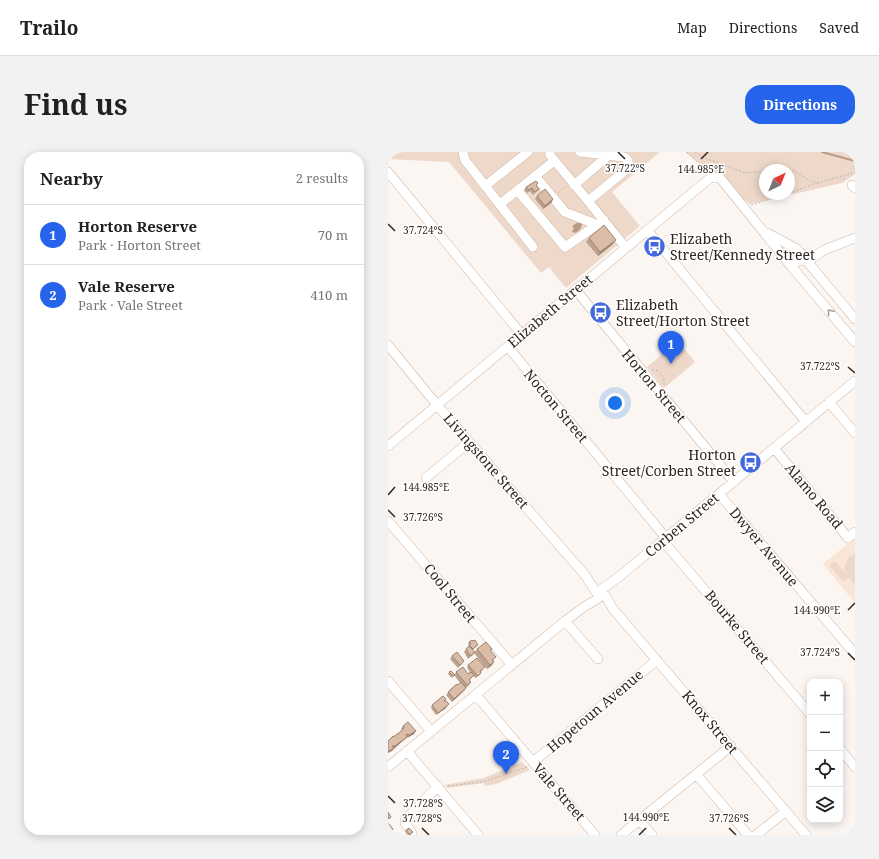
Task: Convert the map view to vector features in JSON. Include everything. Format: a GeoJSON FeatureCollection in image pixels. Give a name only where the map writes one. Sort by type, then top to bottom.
{"type":"FeatureCollection","features":[{"type":"Feature","properties":{"kind":"street"},"geometry":{"type":"LineString","coordinates":[[463,152],[465,160],[533,247]]}},
{"type":"Feature","properties":{"kind":"street"},"geometry":{"type":"LineString","coordinates":[[485,186],[528,152]]}},
{"type":"Feature","properties":{"kind":"street"},"geometry":{"type":"LineString","coordinates":[[550,152],[550,155],[554,161],[588,201],[601,223],[626,248]]}},
{"type":"Feature","properties":{"kind":"street"},"geometry":{"type":"LineString","coordinates":[[580,152],[606,154],[626,158],[629,162],[626,170],[588,201]]}},
{"type":"Feature","properties":{"kind":"street"},"geometry":{"type":"LineString","coordinates":[[573,183],[606,154]]}},
{"type":"Feature","properties":{"kind":"street"},"geometry":{"type":"LineString","coordinates":[[500,204],[554,161]]}},
{"type":"Feature","properties":{"kind":"street"},"geometry":{"type":"LineString","coordinates":[[388,172],[522,335]]}},
{"type":"Feature","properties":{"kind":"street"},"geometry":{"type":"LineString","coordinates":[[710,174],[721,179],[743,208],[855,342]]}},
{"type":"Feature","properties":{"kind":"street","name":"Elizabeth Street"},"geometry":{"type":"LineString","coordinates":[[388,446],[437,404],[508,347],[575,289],[648,231],[710,178],[710,174]]}},
{"type":"Feature","properties":{"kind":"street"},"geometry":{"type":"LineString","coordinates":[[535,176],[567,214],[601,223]]}},
{"type":"Feature","properties":{"kind":"street"},"geometry":{"type":"LineString","coordinates":[[518,191],[565,247],[601,223]]}},
{"type":"Feature","properties":{"kind":"street"},"geometry":{"type":"LineString","coordinates":[[762,230],[797,249],[855,319]]}},
{"type":"Feature","properties":{"kind":"street"},"geometry":{"type":"LineString","coordinates":[[648,231],[806,422]]}},
{"type":"Feature","properties":{"kind":"street"},"geometry":{"type":"LineString","coordinates":[[791,266],[799,260],[808,261],[824,250],[855,238]]}},
{"type":"Feature","properties":{"kind":"street","name":"Horton Street"},"geometry":{"type":"LineString","coordinates":[[575,289],[734,482]]}},
{"type":"Feature","properties":{"kind":"street","name":"Livingstone Street"},"geometry":{"type":"LineString","coordinates":[[388,345],[469,442],[601,593]]}},
{"type":"Feature","properties":{"kind":"street","name":"Nocton Street"},"geometry":{"type":"LineString","coordinates":[[508,347],[665,540]]}},
{"type":"Feature","properties":{"kind":"street","name":"Corben Street"},"geometry":{"type":"LineString","coordinates":[[388,767],[601,593],[855,381]]}},
{"type":"Feature","properties":{"kind":"street"},"geometry":{"type":"LineString","coordinates":[[829,402],[855,433]]}},
{"type":"Feature","properties":{"kind":"street"},"geometry":{"type":"LineString","coordinates":[[426,478],[469,442]]}},
{"type":"Feature","properties":{"kind":"street","name":"Alamo Road"},"geometry":{"type":"LineString","coordinates":[[774,448],[848,538],[855,532]]}},
{"type":"Feature","properties":{"kind":"street","name":"Dwyer Avenue"},"geometry":{"type":"LineString","coordinates":[[719,494],[855,654]]}},
{"type":"Feature","properties":{"kind":"street","name":"Cool Street"},"geometry":{"type":"LineString","coordinates":[[388,521],[512,666]]}},
{"type":"Feature","properties":{"kind":"street","name":"Bourke Street"},"geometry":{"type":"LineString","coordinates":[[665,540],[807,710]]}},
{"type":"Feature","properties":{"kind":"street","name":"Knox Street"},"geometry":{"type":"LineString","coordinates":[[601,593],[806,835]]}},
{"type":"Feature","properties":{"kind":"street"},"geometry":{"type":"LineString","coordinates":[[565,621],[598,659]]}},
{"type":"Feature","properties":{"kind":"street","name":"Hopetoun Avenue"},"geometry":{"type":"LineString","coordinates":[[534,764],[657,660]]}},
{"type":"Feature","properties":{"kind":"street"},"geometry":{"type":"LineString","coordinates":[[388,681],[431,731]]}},
{"type":"Feature","properties":{"kind":"street","name":"Vale Street"},"geometry":{"type":"LineString","coordinates":[[476,695],[595,835]]}},
{"type":"Feature","properties":{"kind":"street"},"geometry":{"type":"LineString","coordinates":[[621,835],[731,746]]}},
{"type":"Feature","properties":{"kind":"street"},"geometry":{"type":"LineString","coordinates":[[407,751],[478,835]]}},
{"type":"Feature","properties":{"kind":"street"},"geometry":{"type":"LineString","coordinates":[[841,751],[855,767]]}},
{"type":"Feature","properties":{"kind":"street"},"geometry":{"type":"LineString","coordinates":[[696,774],[748,835]]}},
{"type":"Feature","properties":{"kind":"street"},"geometry":{"type":"LineString","coordinates":[[412,833],[405,823],[405,820],[438,787]]}},
{"type":"Feature","properties":{"kind":"street"},"geometry":{"type":"LineString","coordinates":[[756,835],[786,811]]}},
{"type":"Feature","properties":{"kind":"street"},"geometry":{"type":"LineString","coordinates":[[639,820],[652,835]]}},
{"type":"Feature","properties":{"kind":"path"},"geometry":{"type":"LineString","coordinates":[[687,152],[710,174]]}},
{"type":"Feature","properties":{"kind":"path"},"geometry":{"type":"LineString","coordinates":[[694,152],[745,174],[759,172]]}},
{"type":"Feature","properties":{"kind":"path"},"geometry":{"type":"LineString","coordinates":[[795,172],[810,182],[818,183]]}},
{"type":"Feature","properties":{"kind":"path"},"geometry":{"type":"LineString","coordinates":[[795,191],[855,172]]}},
{"type":"Feature","properties":{"kind":"path"},"geometry":{"type":"LineString","coordinates":[[842,176],[851,185]]}},
{"type":"Feature","properties":{"kind":"path"},"geometry":{"type":"LineString","coordinates":[[552,197],[573,183]]}},
{"type":"Feature","properties":{"kind":"path"},"geometry":{"type":"LineString","coordinates":[[743,208],[769,200]]}},
{"type":"Feature","properties":{"kind":"path"},"geometry":{"type":"LineString","coordinates":[[650,370],[655,369],[662,374],[665,382],[664,388]]}},
{"type":"Feature","properties":{"kind":"path"},"geometry":{"type":"LineString","coordinates":[[438,787],[482,782],[534,764]]}},
{"type":"Feature","properties":{"kind":"shaded area"},"geometry":{"type":"Polygon","coordinates":[[[388,152],[660,152],[612,192],[640,226],[566,288],[549,267],[541,273],[449,162],[388,159],[388,152]]]}},
{"type":"Feature","properties":{"kind":"shaded area"},"geometry":{"type":"Polygon","coordinates":[[[685,152],[855,152],[855,174],[842,183],[795,194],[795,164],[759,164],[759,200],[768,200],[750,204],[713,177],[720,170],[717,172],[707,170],[685,152]]]}},
{"type":"Feature","properties":{"kind":"shaded area"},"geometry":{"type":"Polygon","coordinates":[[[580,222],[582,223],[581,228],[579,231],[574,233],[572,231],[574,228],[572,226],[580,222]]]}},
{"type":"Feature","properties":{"kind":"shaded area"},"geometry":{"type":"Polygon","coordinates":[[[678,341],[695,362],[664,388],[647,367],[678,341]]]}},
{"type":"Feature","properties":{"kind":"shaded area"},"geometry":{"type":"Polygon","coordinates":[[[855,538],[855,603],[823,564],[855,538]]]}},
{"type":"Feature","properties":{"kind":"shaded area"},"geometry":{"type":"Polygon","coordinates":[[[855,554],[855,586],[849,578],[843,582],[829,565],[835,561],[847,575],[844,569],[848,557],[855,554]]]}},
{"type":"Feature","properties":{"kind":"shaded area"},"geometry":{"type":"Polygon","coordinates":[[[522,762],[530,770],[496,784],[485,786],[484,783],[448,788],[444,785],[484,778],[522,762]]]}},
{"type":"Feature","properties":{"kind":"building"},"geometry":{"type":"Polygon","coordinates":[[[536,181],[538,183],[536,185],[539,189],[535,192],[532,188],[529,190],[526,187],[536,181]]]}},
{"type":"Feature","properties":{"kind":"building"},"geometry":{"type":"Polygon","coordinates":[[[545,189],[553,199],[545,206],[537,196],[545,189]]]}},
{"type":"Feature","properties":{"kind":"building"},"geometry":{"type":"Polygon","coordinates":[[[604,225],[616,240],[600,252],[589,238],[604,225]]]}},
{"type":"Feature","properties":{"kind":"building"},"geometry":{"type":"Polygon","coordinates":[[[475,640],[478,645],[473,649],[469,645],[471,644],[469,642],[475,640]]]}},
{"type":"Feature","properties":{"kind":"building"},"geometry":{"type":"Polygon","coordinates":[[[486,642],[496,657],[492,660],[494,662],[490,665],[477,649],[486,642]]]}},
{"type":"Feature","properties":{"kind":"building"},"geometry":{"type":"Polygon","coordinates":[[[469,646],[475,652],[470,656],[466,649],[469,646]]]}},
{"type":"Feature","properties":{"kind":"building"},"geometry":{"type":"Polygon","coordinates":[[[457,652],[464,661],[460,665],[452,656],[457,652]]]}},
{"type":"Feature","properties":{"kind":"building"},"geometry":{"type":"Polygon","coordinates":[[[477,658],[485,667],[480,671],[481,673],[478,676],[468,665],[477,658]]]}},
{"type":"Feature","properties":{"kind":"building"},"geometry":{"type":"Polygon","coordinates":[[[463,667],[468,674],[471,672],[474,675],[469,680],[471,682],[467,685],[456,672],[463,667]]]}},
{"type":"Feature","properties":{"kind":"building"},"geometry":{"type":"Polygon","coordinates":[[[451,671],[455,675],[453,676],[449,672],[451,671]]]}},
{"type":"Feature","properties":{"kind":"building"},"geometry":{"type":"Polygon","coordinates":[[[461,682],[466,688],[454,699],[448,692],[461,682]]]}},
{"type":"Feature","properties":{"kind":"building"},"geometry":{"type":"Polygon","coordinates":[[[443,696],[446,699],[444,701],[449,704],[438,713],[432,705],[443,696]]]}},
{"type":"Feature","properties":{"kind":"building"},"geometry":{"type":"Polygon","coordinates":[[[408,722],[416,731],[409,735],[407,734],[407,737],[395,746],[392,746],[394,748],[388,752],[388,741],[399,733],[404,728],[403,726],[408,722]]]}},
{"type":"Feature","properties":{"kind":"building"},"geometry":{"type":"Polygon","coordinates":[[[388,812],[391,817],[389,819],[388,818],[388,812]]]}},
{"type":"Feature","properties":{"kind":"building"},"geometry":{"type":"Polygon","coordinates":[[[388,823],[393,829],[388,832],[388,823]]]}},
{"type":"Feature","properties":{"kind":"building"},"geometry":{"type":"Polygon","coordinates":[[[409,828],[413,832],[410,835],[406,830],[409,828]]]}},
{"type":"Feature","properties":{"kind":"waterway"},"geometry":{"type":"LineString","coordinates":[[822,152],[855,161]]}},
{"type":"Feature","properties":{"kind":"place","name":"Elizabeth Street/Kennedy Street"},"geometry":{"type":"Point","coordinates":[655,247]}},
{"type":"Feature","properties":{"kind":"place","name":"Elizabeth Street/Horton Street"},"geometry":{"type":"Point","coordinates":[600,313]}},
{"type":"Feature","properties":{"kind":"place","name":"Horton Reserve"},"geometry":{"type":"Point","coordinates":[671,364]}},
{"type":"Feature","properties":{"kind":"place","name":"Horton Street/Corben Street"},"geometry":{"type":"Point","coordinates":[751,463]}},
{"type":"Feature","properties":{"kind":"place","name":"Vale Reserve"},"geometry":{"type":"Point","coordinates":[506,774]}}]}
